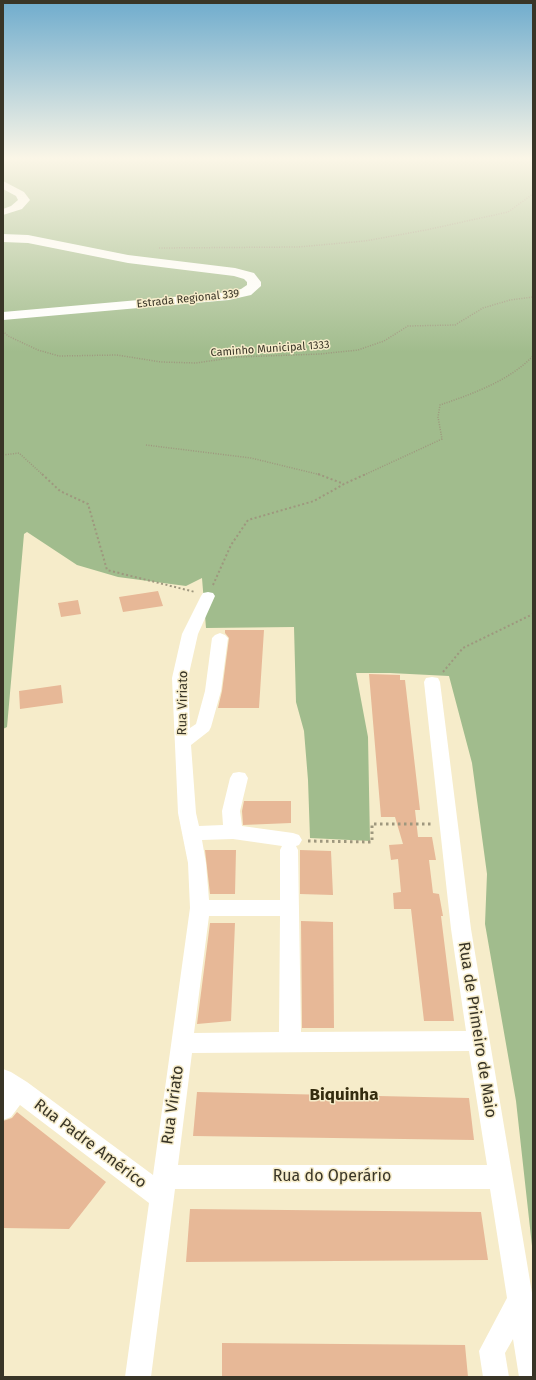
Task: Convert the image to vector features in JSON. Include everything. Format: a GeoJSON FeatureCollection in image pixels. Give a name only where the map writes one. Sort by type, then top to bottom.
{"type":"FeatureCollection","features":[{"type":"Feature","properties":{"kind":"main road","name":"Estrada Regional 339"},"geometry":{"type":"LineString","coordinates":[[3,238],[28,239],[128,259],[235,272],[249,276],[254,282],[254,286],[246,292],[229,296],[3,316]]}},
{"type":"Feature","properties":{"kind":"street","name":"Rua Viriato"},"geometry":{"type":"LineString","coordinates":[[138,1377],[200,908],[198,863],[187,813],[180,678],[190,634],[208,596]]}},
{"type":"Feature","properties":{"kind":"street","name":"Rua Viriato"},"geometry":{"type":"LineString","coordinates":[[183,742],[203,727],[213,691],[220,638]]}},
{"type":"Feature","properties":{"kind":"street","name":"Rua de Primeiro de Maio"},"geometry":{"type":"LineString","coordinates":[[432,682],[461,929],[532,1377]]}},
{"type":"Feature","properties":{"kind":"street"},"geometry":{"type":"LineString","coordinates":[[233,832],[231,811],[239,778]]}},
{"type":"Feature","properties":{"kind":"street"},"geometry":{"type":"LineString","coordinates":[[192,833],[233,832],[291,845],[290,1042]]}},
{"type":"Feature","properties":{"kind":"street"},"geometry":{"type":"LineString","coordinates":[[200,908],[290,908]]}},
{"type":"Feature","properties":{"kind":"street"},"geometry":{"type":"LineString","coordinates":[[182,1043],[479,1041]]}},
{"type":"Feature","properties":{"kind":"street","name":"Rua Padre Américo"},"geometry":{"type":"LineString","coordinates":[[3,1109],[11,1084],[162,1187]]}},
{"type":"Feature","properties":{"kind":"street","name":"Rua do Operário"},"geometry":{"type":"LineString","coordinates":[[162,1187],[500,1177]]}},
{"type":"Feature","properties":{"kind":"street"},"geometry":{"type":"LineString","coordinates":[[496,1377],[492,1351],[520,1299]]}},
{"type":"Feature","properties":{"kind":"path"},"geometry":{"type":"LineString","coordinates":[[159,248],[267,248],[310,246],[393,237],[456,223]]}},
{"type":"Feature","properties":{"kind":"path","name":"Caminho Municipal 1333"},"geometry":{"type":"LineString","coordinates":[[3,331],[8,336],[38,350],[59,356],[117,355],[161,362],[196,363],[237,357],[320,354],[358,350],[384,341],[408,326],[455,325],[483,308],[510,300],[533,297]]}},
{"type":"Feature","properties":{"kind":"path"},"geometry":{"type":"LineString","coordinates":[[3,455],[19,453],[60,491],[88,504],[107,570],[208,596],[231,545],[248,520],[314,501],[344,484],[414,454],[442,439],[437,420],[440,405],[475,392],[510,374],[530,361],[533,356]]}},
{"type":"Feature","properties":{"kind":"path"},"geometry":{"type":"LineString","coordinates":[[146,445],[251,458],[313,472],[344,484]]}},
{"type":"Feature","properties":{"kind":"path"},"geometry":{"type":"LineString","coordinates":[[432,682],[447,669],[463,648],[533,614]]}},
{"type":"Feature","properties":{"kind":"path"},"geometry":{"type":"LineString","coordinates":[[291,845],[372,842],[372,824],[449,824]]}},
{"type":"Feature","properties":{"kind":"green space"},"geometry":{"type":"Polygon","coordinates":[[[3,223],[533,223],[533,1255],[516,1101],[485,924],[487,874],[472,763],[449,676],[356,673],[368,737],[370,841],[310,838],[308,780],[304,731],[296,702],[294,627],[206,628],[202,578],[186,586],[118,577],[77,565],[27,532],[24,534],[7,727],[3,729],[3,223]]]}},
{"type":"Feature","properties":{"kind":"building"},"geometry":{"type":"Polygon","coordinates":[[[158,591],[163,606],[123,612],[119,597],[158,591]]]}},
{"type":"Feature","properties":{"kind":"building"},"geometry":{"type":"Polygon","coordinates":[[[78,600],[81,614],[61,617],[58,603],[78,600]]]}},
{"type":"Feature","properties":{"kind":"building"},"geometry":{"type":"Polygon","coordinates":[[[225,630],[264,630],[259,708],[218,708],[222,691],[229,638],[225,633],[225,630]]]}},
{"type":"Feature","properties":{"kind":"building"},"geometry":{"type":"Polygon","coordinates":[[[369,674],[400,675],[400,680],[405,680],[420,810],[415,810],[418,837],[432,837],[436,860],[429,860],[433,893],[439,894],[443,916],[441,916],[454,1021],[424,1021],[411,909],[394,909],[393,893],[401,892],[398,859],[391,860],[389,845],[403,844],[395,817],[381,817],[369,674]]]}},
{"type":"Feature","properties":{"kind":"building"},"geometry":{"type":"Polygon","coordinates":[[[61,685],[63,703],[20,709],[19,691],[61,685]]]}},
{"type":"Feature","properties":{"kind":"building"},"geometry":{"type":"Polygon","coordinates":[[[244,801],[291,801],[291,823],[243,825],[242,811],[244,801]]]}},
{"type":"Feature","properties":{"kind":"building"},"geometry":{"type":"Polygon","coordinates":[[[205,850],[236,850],[235,894],[210,894],[205,850]]]}},
{"type":"Feature","properties":{"kind":"building"},"geometry":{"type":"Polygon","coordinates":[[[300,850],[331,851],[333,895],[300,894],[300,850]]]}},
{"type":"Feature","properties":{"kind":"building"},"geometry":{"type":"Polygon","coordinates":[[[301,921],[333,922],[334,1028],[302,1028],[301,921]]]}},
{"type":"Feature","properties":{"kind":"building"},"geometry":{"type":"Polygon","coordinates":[[[210,923],[235,923],[231,1021],[197,1024],[210,923]]]}},
{"type":"Feature","properties":{"kind":"building"},"geometry":{"type":"Polygon","coordinates":[[[197,1092],[469,1098],[474,1140],[193,1136],[197,1092]]]}},
{"type":"Feature","properties":{"kind":"building"},"geometry":{"type":"Polygon","coordinates":[[[17,1112],[106,1182],[69,1229],[3,1228],[3,1121],[12,1118],[17,1112]]]}},
{"type":"Feature","properties":{"kind":"building"},"geometry":{"type":"Polygon","coordinates":[[[190,1209],[481,1212],[488,1260],[186,1262],[190,1209]]]}},
{"type":"Feature","properties":{"kind":"building"},"geometry":{"type":"Polygon","coordinates":[[[222,1343],[465,1345],[468,1377],[222,1377],[222,1343]]]}},
{"type":"Feature","properties":{"kind":"district","name":"Biquinha"},"geometry":{"type":"Point","coordinates":[344,1095]}}]}
